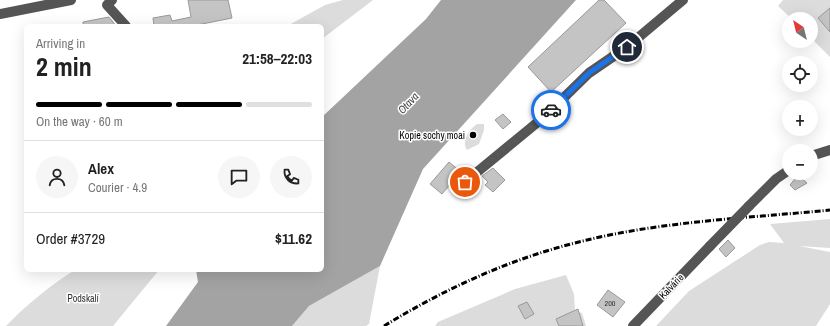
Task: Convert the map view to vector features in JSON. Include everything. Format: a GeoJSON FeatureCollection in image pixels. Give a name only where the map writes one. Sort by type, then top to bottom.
{"type":"FeatureCollection","features":[{"type":"Feature","properties":{"kind":"street"},"geometry":{"type":"LineString","coordinates":[[0,14],[71,0]]}},
{"type":"Feature","properties":{"kind":"street"},"geometry":{"type":"LineString","coordinates":[[112,0],[107,5],[124,24]]}},
{"type":"Feature","properties":{"kind":"street"},"geometry":{"type":"LineString","coordinates":[[465,182],[544,117],[589,73],[627,47],[683,0]]}},
{"type":"Feature","properties":{"kind":"street"},"geometry":{"type":"LineString","coordinates":[[818,154],[830,150]]}},
{"type":"Feature","properties":{"kind":"street","name":"Kalvárie"},"geometry":{"type":"LineString","coordinates":[[633,326],[749,206],[782,175]]}},
{"type":"Feature","properties":{"kind":"green space"},"geometry":{"type":"Polygon","coordinates":[[[343,0],[373,0],[324,37],[324,24],[291,24],[325,5],[343,0]]]}},
{"type":"Feature","properties":{"kind":"green space"},"geometry":{"type":"Polygon","coordinates":[[[783,0],[830,0],[830,57],[818,45],[818,12],[784,12],[778,6],[783,0]]]}},
{"type":"Feature","properties":{"kind":"green space"},"geometry":{"type":"Polygon","coordinates":[[[477,124],[484,124],[484,130],[479,144],[467,150],[465,146],[465,139],[471,129],[477,124]]]}},
{"type":"Feature","properties":{"kind":"green space"},"geometry":{"type":"Polygon","coordinates":[[[830,219],[830,248],[799,246],[830,252],[830,304],[816,326],[656,326],[689,291],[760,245],[769,242],[784,243],[770,224],[830,219]]]}},
{"type":"Feature","properties":{"kind":"green space"},"geometry":{"type":"Polygon","coordinates":[[[380,266],[369,324],[366,326],[292,326],[309,306],[380,266]]]}},
{"type":"Feature","properties":{"kind":"green space","name":"Podskalí"},"geometry":{"type":"Polygon","coordinates":[[[72,272],[157,272],[113,326],[6,326],[57,282],[72,272]]]}},
{"type":"Feature","properties":{"kind":"green space"},"geometry":{"type":"Polygon","coordinates":[[[566,275],[574,294],[575,311],[582,313],[586,326],[435,326],[438,322],[515,289],[566,275]]]}},
{"type":"Feature","properties":{"kind":"water","name":"Otava"},"geometry":{"type":"Polygon","coordinates":[[[441,0],[576,0],[423,169],[380,266],[309,306],[292,326],[166,326],[198,282],[196,272],[324,272],[324,115],[426,19],[441,0]]]}},
{"type":"Feature","properties":{"kind":"building"},"geometry":{"type":"Polygon","coordinates":[[[188,0],[228,0],[232,18],[202,24],[154,24],[153,18],[170,15],[172,21],[191,17],[188,0]]]}},
{"type":"Feature","properties":{"kind":"building"},"geometry":{"type":"Polygon","coordinates":[[[599,0],[604,0],[626,23],[551,92],[528,67],[599,0]]]}},
{"type":"Feature","properties":{"kind":"building"},"geometry":{"type":"Polygon","coordinates":[[[830,8],[830,32],[818,18],[830,8]]]}},
{"type":"Feature","properties":{"kind":"building"},"geometry":{"type":"Polygon","coordinates":[[[109,17],[114,24],[83,24],[83,22],[109,17]]]}},
{"type":"Feature","properties":{"kind":"building"},"geometry":{"type":"Polygon","coordinates":[[[503,114],[511,122],[503,129],[495,120],[503,114]]]}},
{"type":"Feature","properties":{"kind":"building"},"geometry":{"type":"Polygon","coordinates":[[[449,162],[461,172],[442,194],[430,184],[449,162]]]}},
{"type":"Feature","properties":{"kind":"building"},"geometry":{"type":"Polygon","coordinates":[[[493,168],[505,180],[493,192],[485,185],[488,182],[482,176],[493,168]]]}},
{"type":"Feature","properties":{"kind":"building"},"geometry":{"type":"Polygon","coordinates":[[[794,180],[804,180],[807,183],[795,190],[790,185],[794,180]]]}},
{"type":"Feature","properties":{"kind":"building"},"geometry":{"type":"Polygon","coordinates":[[[728,240],[735,248],[726,257],[719,249],[728,240]]]}},
{"type":"Feature","properties":{"kind":"building"},"geometry":{"type":"Polygon","coordinates":[[[608,290],[625,302],[613,317],[597,305],[608,290]]]}},
{"type":"Feature","properties":{"kind":"building"},"geometry":{"type":"Polygon","coordinates":[[[527,302],[534,314],[525,319],[518,306],[527,302]]]}},
{"type":"Feature","properties":{"kind":"building"},"geometry":{"type":"Polygon","coordinates":[[[578,309],[583,326],[559,326],[556,319],[578,309]]]}},
{"type":"Feature","properties":{"kind":"railway"},"geometry":{"type":"LineString","coordinates":[[384,326],[432,298],[457,286],[508,264],[560,247],[647,228],[830,210]]}},
{"type":"Feature","properties":{"kind":"way so far"},"geometry":{"type":"LineString","coordinates":[[465,182],[551,110]]}},
{"type":"Feature","properties":{"kind":"place","name":"Kopie sochy moai"},"geometry":{"type":"Point","coordinates":[473,135]}},
{"type":"Feature","properties":{"kind":"route"},"geometry":{"type":"LineString","coordinates":[[551,110],[589,73],[627,47]]}}]}
